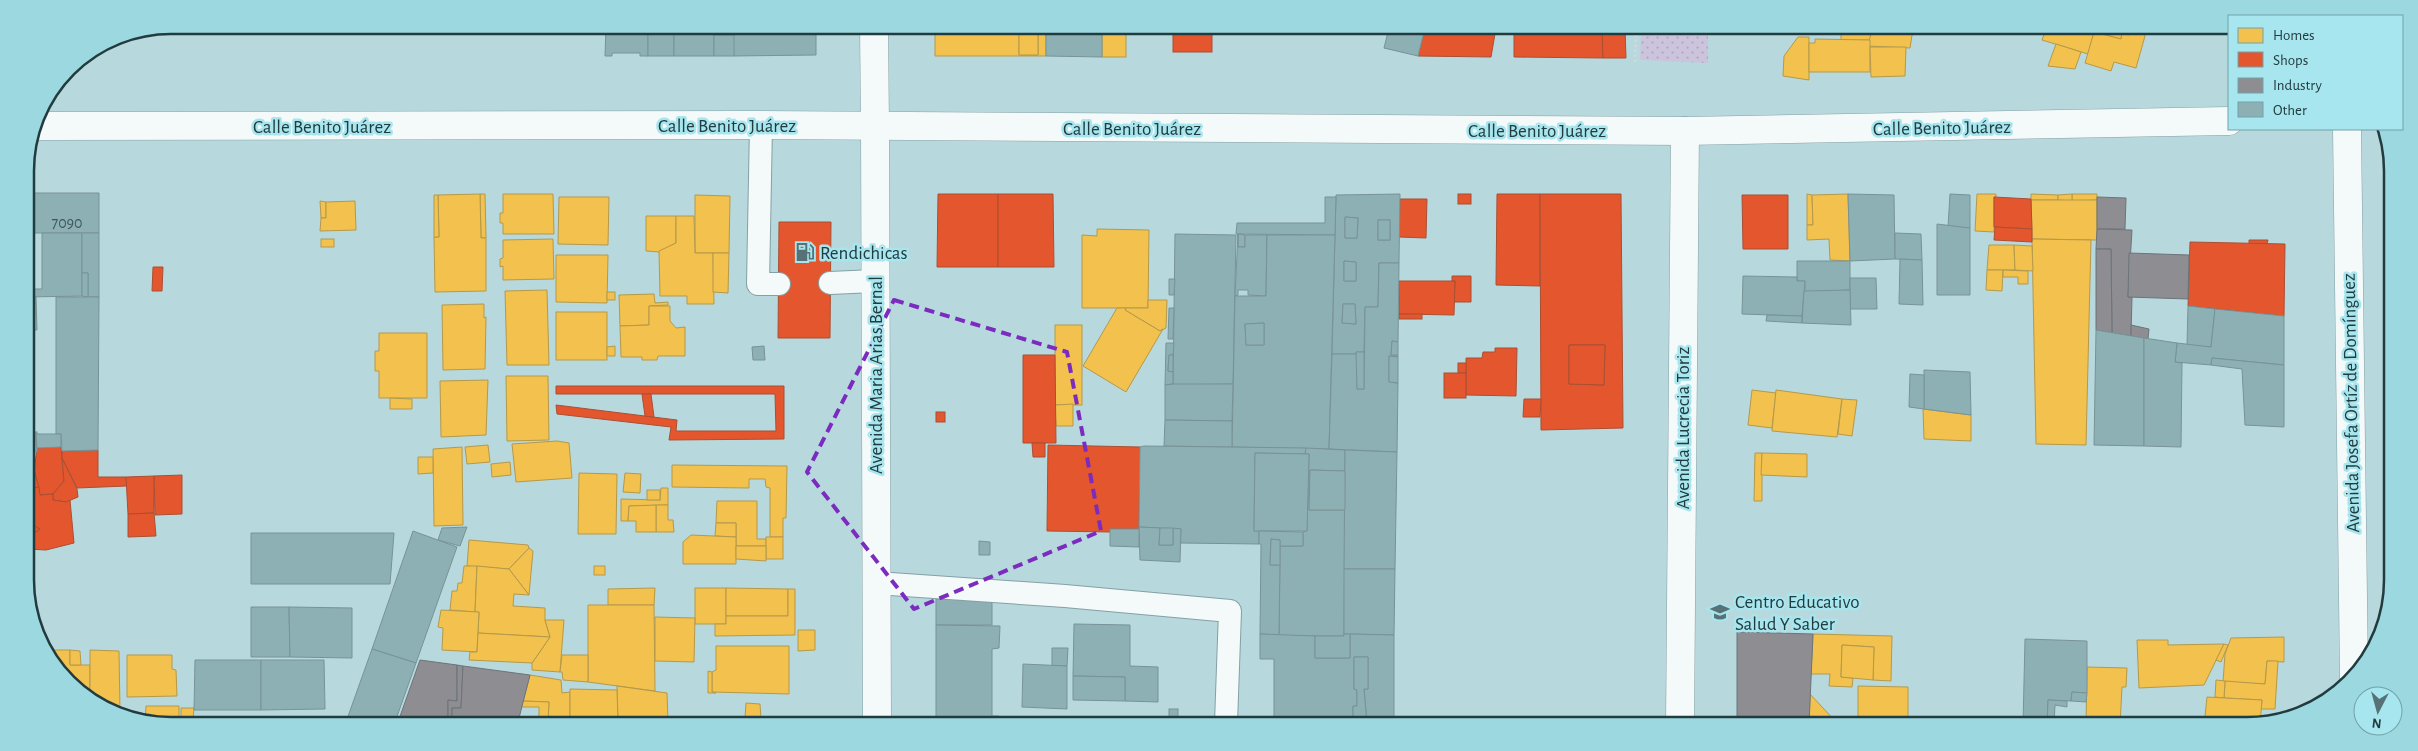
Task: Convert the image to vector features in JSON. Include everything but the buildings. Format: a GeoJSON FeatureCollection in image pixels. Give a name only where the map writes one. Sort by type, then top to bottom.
{"type":"FeatureCollection","features":[{"type":"Feature","properties":{"kind":"main road","name":"Avenida Maria Arias Bernal"},"geometry":{"type":"LineString","coordinates":[[874,34],[876,717]]}},
{"type":"Feature","properties":{"kind":"main road","name":"Calle Benito Juárez"},"geometry":{"type":"LineString","coordinates":[[41,126],[761,125],[1685,131],[2228,122]]}},
{"type":"Feature","properties":{"kind":"main road","name":"Avenida Josefa Ortíz de Domínguez"},"geometry":{"type":"LineString","coordinates":[[2347,130],[2354,666]]}},
{"type":"Feature","properties":{"kind":"main road","name":"Avenida Lucrecia Toriz"},"geometry":{"type":"LineString","coordinates":[[1680,717],[1685,131]]}},
{"type":"Feature","properties":{"kind":"lane"},"geometry":{"type":"LineString","coordinates":[[761,125],[758,284],[779,284]]}},
{"type":"Feature","properties":{"kind":"lane"},"geometry":{"type":"LineString","coordinates":[[830,283],[874,282]]}},
{"type":"Feature","properties":{"kind":"lane"},"geometry":{"type":"LineString","coordinates":[[876,583],[1065,596],[1230,611],[1226,717]]}},
{"type":"Feature","properties":{"kind":"path"},"geometry":{"type":"LineString","coordinates":[[1635,62],[1636,34]]}},
{"type":"Feature","properties":{"kind":"highlighted area"},"geometry":{"type":"Polygon","coordinates":[[[894,300],[1067,352],[1101,531],[914,609],[807,472],[894,300]]]}},
{"type":"Feature","properties":{"kind":"shaded area"},"geometry":{"type":"Polygon","coordinates":[[[1641,34],[1708,34],[1708,63],[1640,60],[1641,34]]]}},
{"type":"Feature","properties":{"kind":"place","name":"Rendichicas"},"geometry":{"type":"Point","coordinates":[805,252]}},
{"type":"Feature","properties":{"kind":"place","name":"Centro Educativo Salud Y Saber"},"geometry":{"type":"Point","coordinates":[1720,612]}}]}
